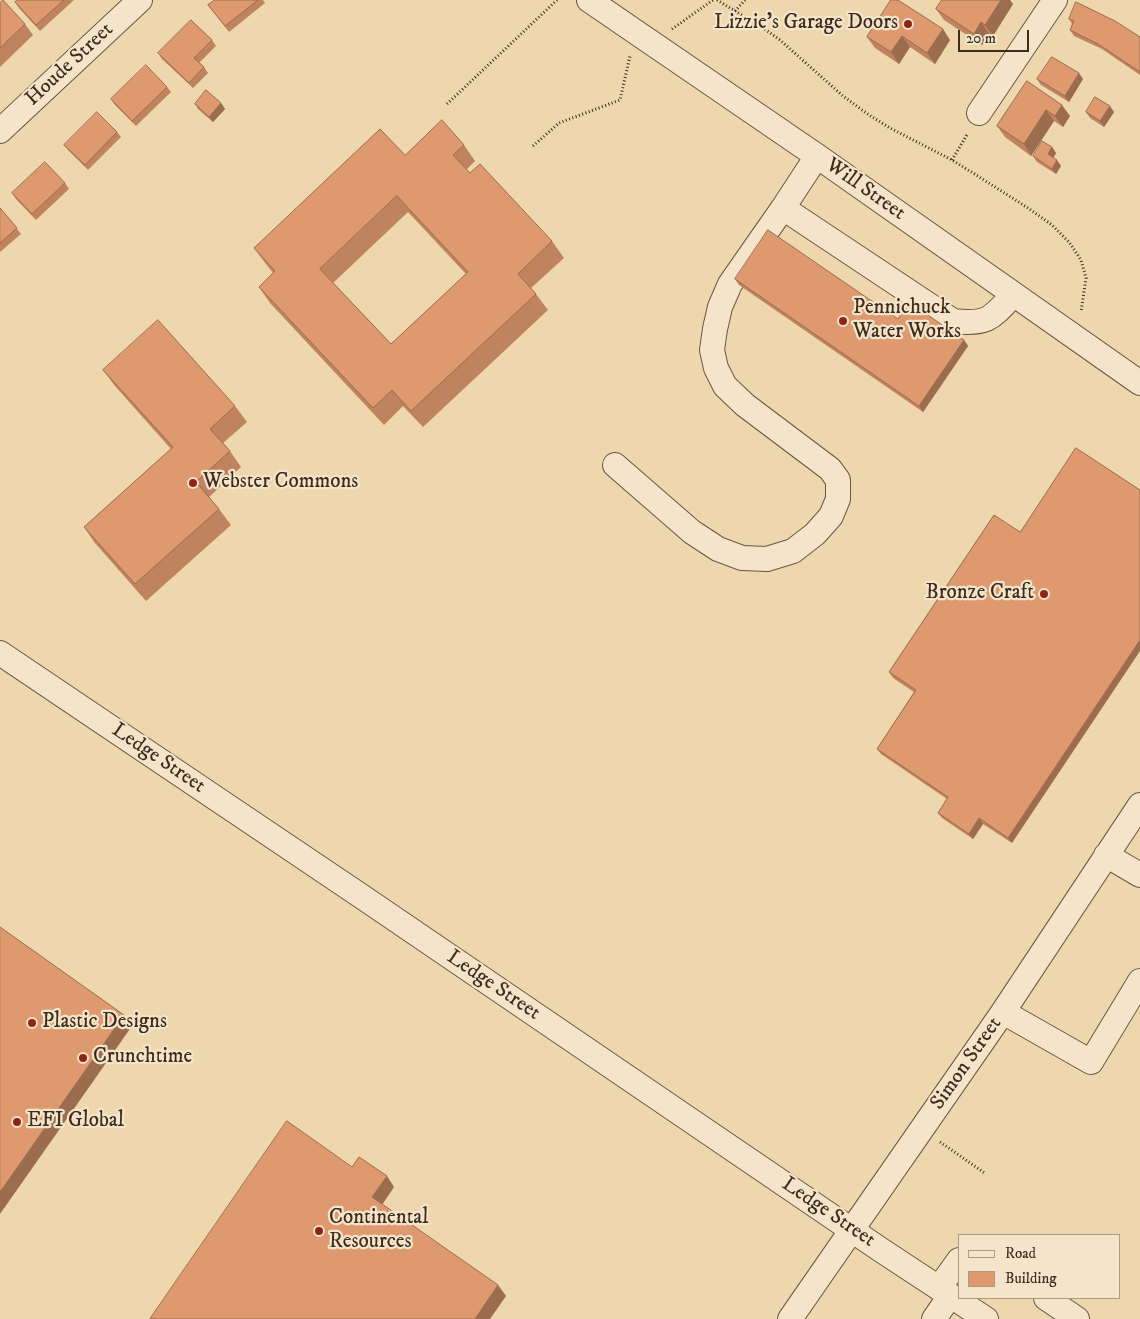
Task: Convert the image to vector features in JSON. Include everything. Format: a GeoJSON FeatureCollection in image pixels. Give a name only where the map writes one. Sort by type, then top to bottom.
{"type":"FeatureCollection","features":[{"type":"Feature","properties":{"kind":"street","name":"Houde Street"},"geometry":{"type":"LineString","coordinates":[[0,131],[140,0]]}},
{"type":"Feature","properties":{"kind":"street","name":"Will Street"},"geometry":{"type":"LineString","coordinates":[[589,0],[817,156],[1140,383]]}},
{"type":"Feature","properties":{"kind":"street"},"geometry":{"type":"LineString","coordinates":[[979,113],[1054,0]]}},
{"type":"Feature","properties":{"kind":"street"},"geometry":{"type":"LineString","coordinates":[[615,465],[692,532],[718,549],[742,558],[767,560],[793,551],[816,534],[831,516],[838,499],[838,480],[830,469],[745,405],[726,386],[716,368],[712,350],[720,307],[730,284],[817,156]]}},
{"type":"Feature","properties":{"kind":"street"},"geometry":{"type":"LineString","coordinates":[[783,208],[953,321],[970,324],[986,320],[996,314],[1014,295]]}},
{"type":"Feature","properties":{"kind":"street","name":"Ledge Street"},"geometry":{"type":"LineString","coordinates":[[0,653],[986,1319]]}},
{"type":"Feature","properties":{"kind":"street","name":"Simon Street"},"geometry":{"type":"LineString","coordinates":[[790,1319],[1003,1012],[1140,805]]}},
{"type":"Feature","properties":{"kind":"street"},"geometry":{"type":"LineString","coordinates":[[1106,856],[1140,875]]}},
{"type":"Feature","properties":{"kind":"street"},"geometry":{"type":"LineString","coordinates":[[1003,1012],[1090,1062],[1140,981]]}},
{"type":"Feature","properties":{"kind":"street"},"geometry":{"type":"LineString","coordinates":[[934,1319],[958,1262]]}},
{"type":"Feature","properties":{"kind":"street"},"geometry":{"type":"LineString","coordinates":[[1047,1299],[1077,1319]]}},
{"type":"Feature","properties":{"kind":"path"},"geometry":{"type":"LineString","coordinates":[[447,104],[557,0]]}},
{"type":"Feature","properties":{"kind":"path"},"geometry":{"type":"LineString","coordinates":[[670,30],[713,0]]}},
{"type":"Feature","properties":{"kind":"path"},"geometry":{"type":"LineString","coordinates":[[717,0],[780,40],[843,96],[869,115],[952,160],[1052,225],[1069,242],[1081,260],[1086,278],[1083,303],[1075,337]]}},
{"type":"Feature","properties":{"kind":"path"},"geometry":{"type":"LineString","coordinates":[[735,11],[745,0]]}},
{"type":"Feature","properties":{"kind":"path"},"geometry":{"type":"LineString","coordinates":[[533,146],[559,123],[620,100],[630,53]]}},
{"type":"Feature","properties":{"kind":"path"},"geometry":{"type":"LineString","coordinates":[[952,160],[979,113]]}},
{"type":"Feature","properties":{"kind":"path"},"geometry":{"type":"LineString","coordinates":[[922,1129],[986,1174]]}},
{"type":"Feature","properties":{"kind":"building"},"geometry":{"type":"Polygon","coordinates":[[[3,0],[25,24],[0,48],[0,3],[3,0]]]}},
{"type":"Feature","properties":{"kind":"building"},"geometry":{"type":"Polygon","coordinates":[[[18,0],[64,0],[36,25],[15,2],[18,0]]]}},
{"type":"Feature","properties":{"kind":"building"},"geometry":{"type":"Polygon","coordinates":[[[215,0],[258,0],[225,26],[208,5],[215,0]]]}},
{"type":"Feature","properties":{"kind":"building","name":"Lizzie's Garage Doors"},"geometry":{"type":"Polygon","coordinates":[[[891,0],[898,0],[943,29],[927,53],[902,36],[891,52],[867,37],[891,0]]]}},
{"type":"Feature","properties":{"kind":"building"},"geometry":{"type":"Polygon","coordinates":[[[942,0],[1001,0],[985,25],[981,22],[974,34],[936,9],[942,0]]]}},
{"type":"Feature","properties":{"kind":"building"},"geometry":{"type":"Polygon","coordinates":[[[1076,2],[1115,21],[1140,37],[1140,72],[1098,44],[1070,30],[1074,21],[1069,19],[1076,2]]]}},
{"type":"Feature","properties":{"kind":"building"},"geometry":{"type":"Polygon","coordinates":[[[191,20],[212,40],[194,58],[204,67],[189,83],[158,53],[191,20]]]}},
{"type":"Feature","properties":{"kind":"building"},"geometry":{"type":"Polygon","coordinates":[[[1052,57],[1079,73],[1065,96],[1037,79],[1052,57]]]}},
{"type":"Feature","properties":{"kind":"building"},"geometry":{"type":"Polygon","coordinates":[[[146,65],[167,87],[132,121],[111,99],[146,65]]]}},
{"type":"Feature","properties":{"kind":"building"},"geometry":{"type":"Polygon","coordinates":[[[1027,81],[1062,105],[1055,116],[1046,110],[1024,144],[997,126],[1027,81]]]}},
{"type":"Feature","properties":{"kind":"building"},"geometry":{"type":"Polygon","coordinates":[[[206,90],[221,103],[209,117],[195,104],[206,90]]]}},
{"type":"Feature","properties":{"kind":"building"},"geometry":{"type":"Polygon","coordinates":[[[1095,97],[1110,106],[1100,121],[1086,112],[1095,97]]]}},
{"type":"Feature","properties":{"kind":"building"},"geometry":{"type":"Polygon","coordinates":[[[97,112],[117,132],[85,165],[64,145],[97,112]]]}},
{"type":"Feature","properties":{"kind":"building"},"geometry":{"type":"Polygon","coordinates":[[[442,120],[464,145],[453,155],[470,173],[480,164],[552,241],[518,274],[536,294],[411,411],[392,390],[373,408],[259,287],[275,271],[254,248],[380,129],[405,155],[442,120]],[[397,196],[320,269],[391,344],[468,272],[397,196]]]}},
{"type":"Feature","properties":{"kind":"building"},"geometry":{"type":"Polygon","coordinates":[[[1042,141],[1052,147],[1048,154],[1057,160],[1052,169],[1033,156],[1042,141]]]}},
{"type":"Feature","properties":{"kind":"building"},"geometry":{"type":"Polygon","coordinates":[[[45,162],[65,183],[32,214],[12,193],[45,162]]]}},
{"type":"Feature","properties":{"kind":"building"},"geometry":{"type":"Polygon","coordinates":[[[0,208],[17,228],[0,243],[0,208]]]}},
{"type":"Feature","properties":{"kind":"building","name":"Pennichuck Water Works"},"geometry":{"type":"Polygon","coordinates":[[[768,230],[898,319],[909,302],[964,340],[919,406],[735,279],[768,230]]]}},
{"type":"Feature","properties":{"kind":"building","name":"Webster Commons"},"geometry":{"type":"Polygon","coordinates":[[[158,320],[235,406],[210,429],[230,451],[196,482],[219,509],[135,584],[84,527],[173,447],[103,370],[158,320]]]}},
{"type":"Feature","properties":{"kind":"building","name":"Bronze Craft"},"geometry":{"type":"Polygon","coordinates":[[[1076,448],[1140,490],[1140,640],[1008,838],[979,818],[969,834],[938,813],[948,797],[877,749],[916,690],[889,672],[994,515],[1020,532],[1076,448]]]}},
{"type":"Feature","properties":{"kind":"building"},"geometry":{"type":"Polygon","coordinates":[[[0,927],[124,1015],[0,1192],[0,927]]]}},
{"type":"Feature","properties":{"kind":"building","name":"Continental Resources"},"geometry":{"type":"Polygon","coordinates":[[[287,1121],[352,1167],[359,1157],[387,1176],[372,1197],[498,1285],[475,1319],[150,1319],[287,1121]]]}},
{"type":"Feature","properties":{"kind":"place","name":"Lizzie's Garage Doors"},"geometry":{"type":"Point","coordinates":[908,24]}},
{"type":"Feature","properties":{"kind":"place","name":"Pennichuck Water Works"},"geometry":{"type":"Point","coordinates":[843,321]}},
{"type":"Feature","properties":{"kind":"place","name":"Webster Commons"},"geometry":{"type":"Point","coordinates":[193,483]}},
{"type":"Feature","properties":{"kind":"place","name":"Bronze Craft"},"geometry":{"type":"Point","coordinates":[1044,594]}},
{"type":"Feature","properties":{"kind":"place","name":"Plastic Designs"},"geometry":{"type":"Point","coordinates":[32,1023]}},
{"type":"Feature","properties":{"kind":"place","name":"Crunchtime"},"geometry":{"type":"Point","coordinates":[83,1058]}},
{"type":"Feature","properties":{"kind":"place","name":"EFI Global"},"geometry":{"type":"Point","coordinates":[17,1122]}},
{"type":"Feature","properties":{"kind":"place","name":"Continental Resources"},"geometry":{"type":"Point","coordinates":[319,1231]}}]}
